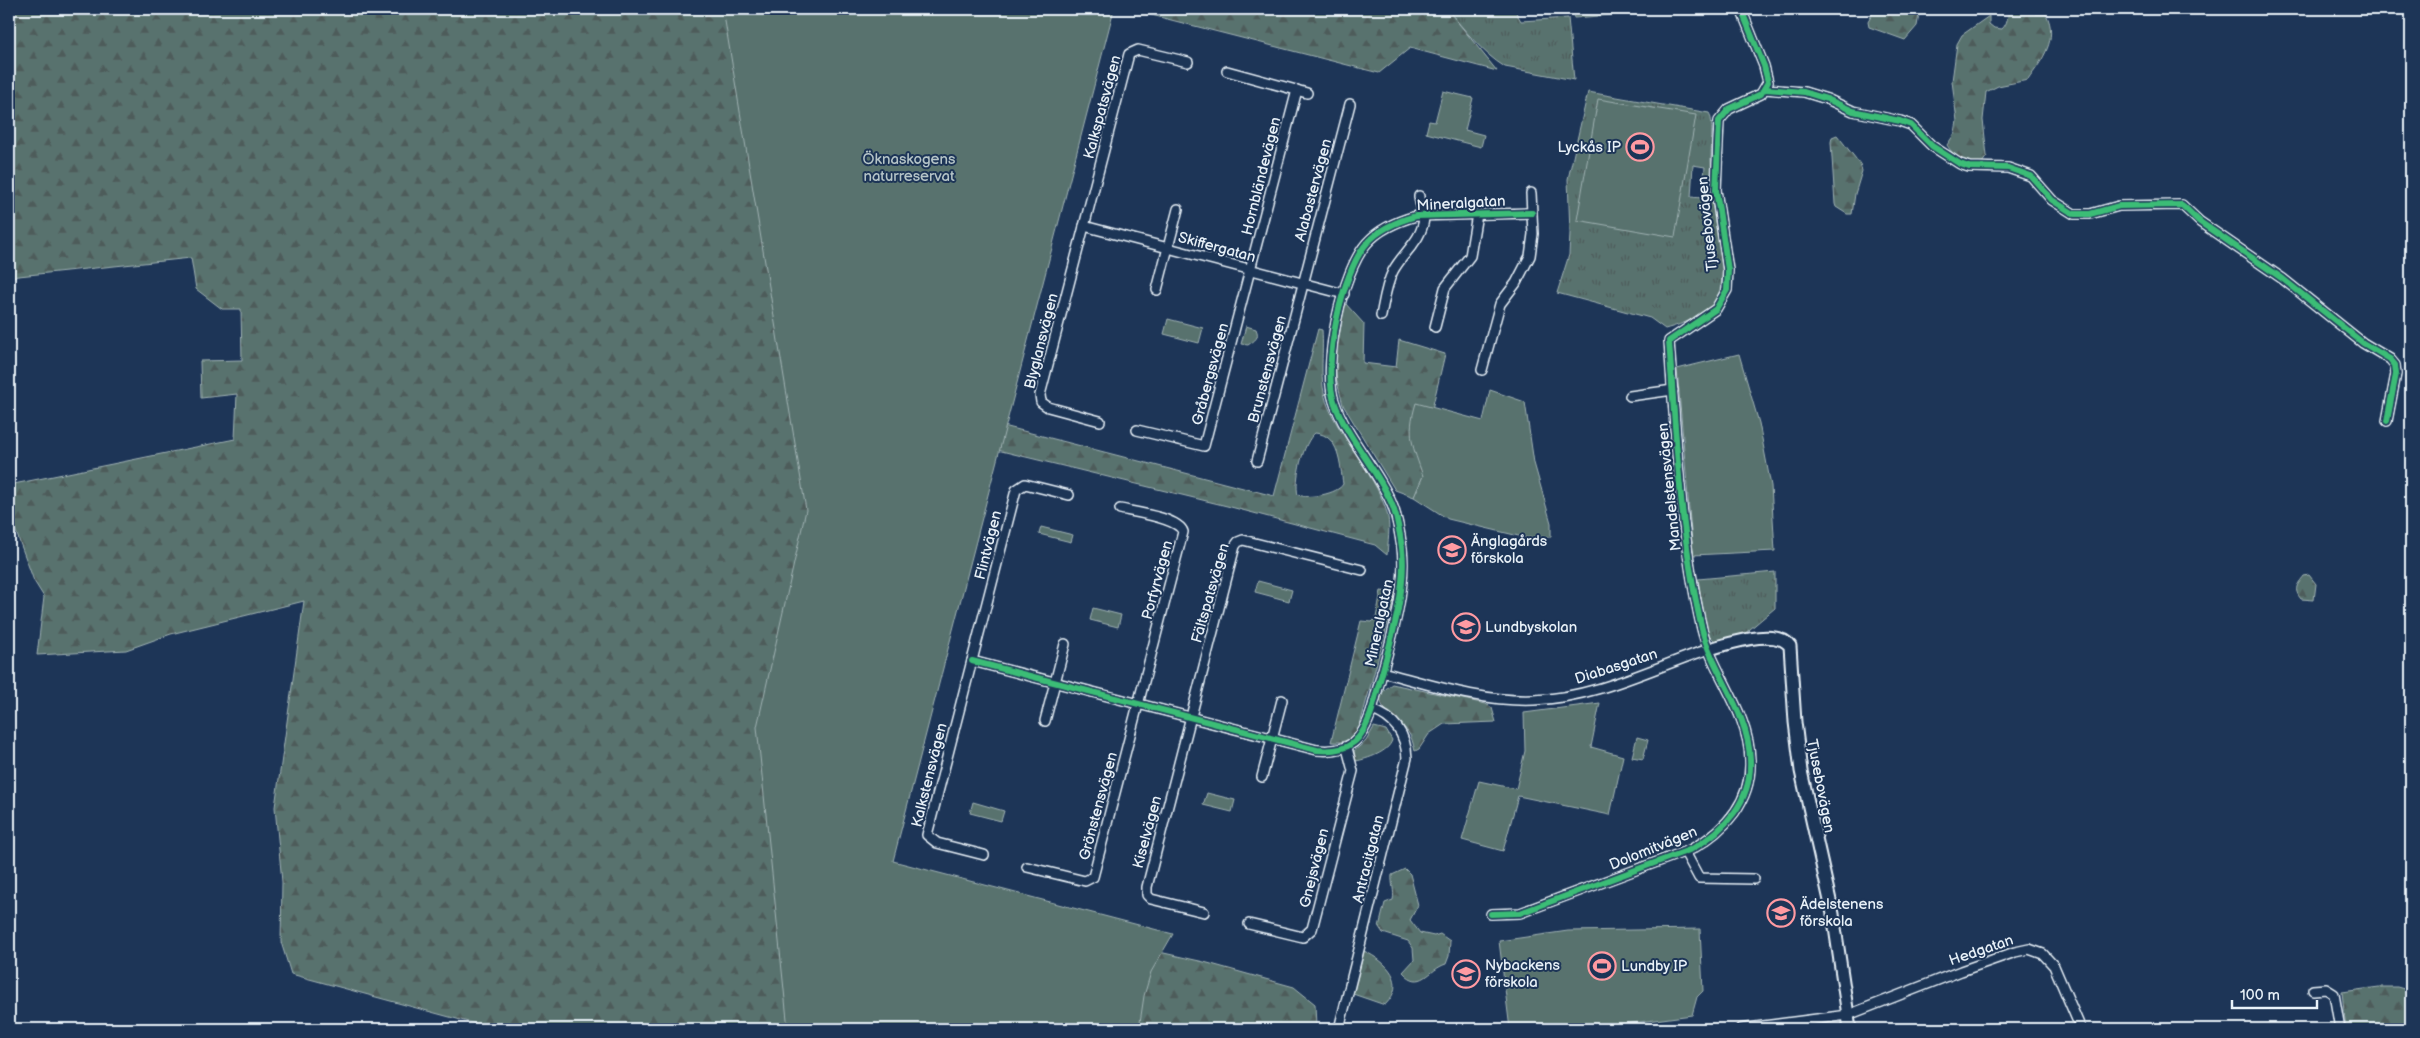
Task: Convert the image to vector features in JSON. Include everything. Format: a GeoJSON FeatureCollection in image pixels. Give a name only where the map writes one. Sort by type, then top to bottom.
{"type":"FeatureCollection","features":[{"type":"Feature","properties":{"kind":"main road","name":"Tjusebovägen"},"geometry":{"type":"LineString","coordinates":[[1709,649],[1746,640],[1770,637],[1784,639],[1790,646],[1795,722],[1801,771],[1833,914],[1850,1029]]}},
{"type":"Feature","properties":{"kind":"street"},"geometry":{"type":"LineString","coordinates":[[1741,9],[1766,73],[1768,82],[1765,89],[1804,92],[1827,99],[1852,110],[1900,121],[1910,126],[1932,146],[1960,164],[1969,167],[2008,168],[2031,176],[2052,200],[2074,214],[2090,214],[2119,206],[2182,205],[2200,222],[2283,279],[2362,343],[2390,359],[2395,365],[2396,374],[2387,421]]}},
{"type":"Feature","properties":{"kind":"street","name":"Kalkspatsvägen"},"geometry":{"type":"LineString","coordinates":[[1084,226],[1129,54],[1138,50],[1188,62]]}},
{"type":"Feature","properties":{"kind":"street"},"geometry":{"type":"LineString","coordinates":[[1227,71],[1307,93]]}},
{"type":"Feature","properties":{"kind":"street","name":"Tjusebovägen"},"geometry":{"type":"LineString","coordinates":[[1686,328],[1716,309],[1722,300],[1728,282],[1716,190],[1719,121],[1729,109],[1754,98],[1765,89]]}},
{"type":"Feature","properties":{"kind":"street","name":"Hornbländevägen"},"geometry":{"type":"LineString","coordinates":[[1251,270],[1297,90]]}},
{"type":"Feature","properties":{"kind":"street","name":"Alabastervägen"},"geometry":{"type":"LineString","coordinates":[[1303,283],[1350,104]]}},
{"type":"Feature","properties":{"kind":"street"},"geometry":{"type":"LineString","coordinates":[[1482,370],[1500,304],[1516,283],[1530,256],[1533,234],[1531,193]]}},
{"type":"Feature","properties":{"kind":"street"},"geometry":{"type":"LineString","coordinates":[[1381,316],[1384,297],[1393,271],[1414,244],[1424,216],[1419,196]]}},
{"type":"Feature","properties":{"kind":"street"},"geometry":{"type":"LineString","coordinates":[[1157,290],[1178,209]]}},
{"type":"Feature","properties":{"kind":"street","name":"Mineralgatan"},"geometry":{"type":"LineString","coordinates":[[1346,748],[1362,734],[1372,710],[1401,594],[1402,550],[1393,506],[1341,416],[1332,392],[1330,363],[1344,294],[1354,262],[1370,240],[1392,224],[1404,219],[1424,216],[1532,213]]}},
{"type":"Feature","properties":{"kind":"street"},"geometry":{"type":"LineString","coordinates":[[1435,326],[1445,288],[1470,256],[1477,214]]}},
{"type":"Feature","properties":{"kind":"street","name":"Skiffergatan"},"geometry":{"type":"LineString","coordinates":[[1084,226],[1344,294]]}},
{"type":"Feature","properties":{"kind":"street","name":"Blyglansvägen"},"geometry":{"type":"LineString","coordinates":[[1084,226],[1040,400],[1043,405],[1048,407],[1100,421]]}},
{"type":"Feature","properties":{"kind":"street","name":"Gråbergsvägen"},"geometry":{"type":"LineString","coordinates":[[1137,430],[1204,446],[1251,270]]}},
{"type":"Feature","properties":{"kind":"street","name":"Brunstensvägen"},"geometry":{"type":"LineString","coordinates":[[1257,461],[1303,283]]}},
{"type":"Feature","properties":{"kind":"street","name":"Mandelstensvägen"},"geometry":{"type":"LineString","coordinates":[[1686,328],[1669,341],[1674,421],[1692,580],[1704,635],[1709,649]]}},
{"type":"Feature","properties":{"kind":"street"},"geometry":{"type":"LineString","coordinates":[[1630,396],[1673,390]]}},
{"type":"Feature","properties":{"kind":"street","name":"Flintvägen"},"geometry":{"type":"LineString","coordinates":[[972,661],[1016,490],[1025,484],[1069,495]]}},
{"type":"Feature","properties":{"kind":"street","name":"Porfyrvägen"},"geometry":{"type":"LineString","coordinates":[[1120,508],[1173,521],[1179,524],[1183,532],[1139,704]]}},
{"type":"Feature","properties":{"kind":"street","name":"Fältspatsvägen"},"geometry":{"type":"LineString","coordinates":[[1191,717],[1238,542],[1250,542],[1362,570]]}},
{"type":"Feature","properties":{"kind":"street"},"geometry":{"type":"LineString","coordinates":[[1045,721],[1065,644]]}},
{"type":"Feature","properties":{"kind":"street","name":"Diabasgatan"},"geometry":{"type":"LineString","coordinates":[[1382,672],[1478,696],[1536,700],[1566,696],[1606,687],[1709,649]]}},
{"type":"Feature","properties":{"kind":"street","name":"Dolomitvägen"},"geometry":{"type":"LineString","coordinates":[[1491,914],[1520,913],[1685,852],[1713,836],[1726,824],[1741,802],[1749,774],[1750,760],[1746,734],[1709,649]]}},
{"type":"Feature","properties":{"kind":"street"},"geometry":{"type":"LineString","coordinates":[[972,661],[1317,750],[1329,751],[1346,748]]}},
{"type":"Feature","properties":{"kind":"street","name":"Kalkstensvägen"},"geometry":{"type":"LineString","coordinates":[[972,661],[927,835],[937,843],[984,855]]}},
{"type":"Feature","properties":{"kind":"street"},"geometry":{"type":"LineString","coordinates":[[1262,777],[1282,700]]}},
{"type":"Feature","properties":{"kind":"street","name":"Grönstensvägen"},"geometry":{"type":"LineString","coordinates":[[1027,867],[1085,881],[1093,877],[1139,704]]}},
{"type":"Feature","properties":{"kind":"street","name":"Antracitgatan"},"geometry":{"type":"LineString","coordinates":[[1339,1029],[1408,758],[1406,742],[1398,727],[1381,713],[1372,710]]}},
{"type":"Feature","properties":{"kind":"street","name":"Kiselvägen"},"geometry":{"type":"LineString","coordinates":[[1191,717],[1147,895],[1151,899],[1204,912]]}},
{"type":"Feature","properties":{"kind":"street","name":"Gnejsvägen"},"geometry":{"type":"LineString","coordinates":[[1249,924],[1303,937],[1312,929],[1352,772],[1346,748]]}},
{"type":"Feature","properties":{"kind":"street"},"geometry":{"type":"LineString","coordinates":[[1685,852],[1700,878],[1754,879]]}},
{"type":"Feature","properties":{"kind":"street","name":"Hedgatan"},"geometry":{"type":"LineString","coordinates":[[1740,1029],[1848,1015],[1961,971],[2029,949],[2044,954],[2054,966],[2081,1029]]}},
{"type":"Feature","properties":{"kind":"street"},"geometry":{"type":"LineString","coordinates":[[2313,990],[2326,989],[2334,994],[2340,1029]]}},
{"type":"Feature","properties":{"kind":"green space"},"geometry":{"type":"Polygon","coordinates":[[[9,9],[1079,9],[867,879],[1119,943],[1204,962],[1294,987],[1315,1004],[1316,1026],[1314,1029],[494,1029],[291,974],[281,942],[282,882],[275,807],[304,601],[171,634],[126,650],[37,655],[44,597],[34,581],[15,529],[9,500],[9,485],[235,439],[237,394],[201,398],[200,361],[242,360],[241,309],[222,309],[196,289],[191,258],[9,277],[9,9]]]}},
{"type":"Feature","properties":{"kind":"green space","name":"Öknaskogens naturreservat"},"geometry":{"type":"Polygon","coordinates":[[[723,9],[1114,9],[893,861],[1173,934],[1151,972],[1144,996],[1139,1029],[788,1029],[757,727],[806,510],[723,9]]]}},
{"type":"Feature","properties":{"kind":"green space"},"geometry":{"type":"Polygon","coordinates":[[[1128,9],[1447,9],[1497,71],[1410,48],[1379,73],[1128,9]]]}},
{"type":"Feature","properties":{"kind":"green space"},"geometry":{"type":"Polygon","coordinates":[[[1447,9],[1514,9],[1521,21],[1568,18],[1574,80],[1505,67],[1481,48],[1447,9]]]}},
{"type":"Feature","properties":{"kind":"green space"},"geometry":{"type":"Polygon","coordinates":[[[1572,9],[1635,9],[1636,13],[1574,18],[1572,9]]]}},
{"type":"Feature","properties":{"kind":"green space"},"geometry":{"type":"Polygon","coordinates":[[[1875,9],[1920,9],[1917,26],[1905,40],[1869,27],[1868,22],[1875,9]]]}},
{"type":"Feature","properties":{"kind":"green space"},"geometry":{"type":"Polygon","coordinates":[[[2007,9],[2036,9],[2036,14],[2046,14],[2050,23],[2050,41],[2039,65],[2028,80],[1998,86],[1986,92],[1983,120],[1987,156],[1982,163],[1966,161],[1957,157],[1947,145],[1955,133],[1957,121],[1952,81],[1957,44],[1962,35],[1989,16],[1989,24],[1994,28],[2002,29],[2007,20],[2007,9]]]}},
{"type":"Feature","properties":{"kind":"green space"},"geometry":{"type":"Polygon","coordinates":[[[1443,91],[1473,98],[1465,130],[1484,135],[1481,147],[1426,133],[1429,121],[1435,122],[1443,91]]]}},
{"type":"Feature","properties":{"kind":"green space"},"geometry":{"type":"Polygon","coordinates":[[[1588,92],[1709,113],[1712,127],[1712,202],[1722,264],[1721,287],[1713,304],[1694,318],[1665,329],[1650,318],[1557,293],[1569,255],[1568,179],[1588,92]],[[1693,165],[1691,197],[1702,198],[1705,167],[1693,165]]]}},
{"type":"Feature","properties":{"kind":"green space","name":"Lyckås IP"},"geometry":{"type":"Polygon","coordinates":[[[1598,99],[1696,115],[1675,237],[1577,220],[1598,99]]]}},
{"type":"Feature","properties":{"kind":"green space"},"geometry":{"type":"Polygon","coordinates":[[[1837,135],[1860,164],[1862,171],[1855,194],[1852,214],[1847,214],[1836,207],[1835,204],[1831,142],[1832,137],[1837,135]]]}},
{"type":"Feature","properties":{"kind":"green space"},"geometry":{"type":"Polygon","coordinates":[[[1345,303],[1364,324],[1363,363],[1396,367],[1399,340],[1445,354],[1432,409],[1416,404],[1420,466],[1423,476],[1414,497],[1395,490],[1343,405],[1334,370],[1345,303]]]}},
{"type":"Feature","properties":{"kind":"green space"},"geometry":{"type":"Polygon","coordinates":[[[1168,319],[1203,328],[1199,343],[1164,334],[1168,319]]]}},
{"type":"Feature","properties":{"kind":"green space"},"geometry":{"type":"Polygon","coordinates":[[[1246,326],[1256,329],[1257,335],[1248,345],[1241,344],[1246,326]]]}},
{"type":"Feature","properties":{"kind":"green space"},"geometry":{"type":"Polygon","coordinates":[[[1318,329],[1322,330],[1322,378],[1325,397],[1342,433],[1369,475],[1383,503],[1389,522],[1387,555],[1375,545],[1227,506],[989,448],[996,424],[1274,496],[1318,329]],[[1315,433],[1303,453],[1298,472],[1298,495],[1322,495],[1340,488],[1343,484],[1337,452],[1330,439],[1315,433]]]}},
{"type":"Feature","properties":{"kind":"green space"},"geometry":{"type":"Polygon","coordinates":[[[1739,354],[1759,423],[1771,486],[1775,551],[1693,555],[1677,369],[1739,354]]]}},
{"type":"Feature","properties":{"kind":"green space"},"geometry":{"type":"Polygon","coordinates":[[[1490,390],[1525,402],[1534,463],[1551,523],[1551,537],[1527,538],[1448,519],[1414,497],[1423,476],[1411,433],[1416,403],[1483,421],[1490,390]]]}},
{"type":"Feature","properties":{"kind":"green space"},"geometry":{"type":"Polygon","coordinates":[[[1041,527],[1073,535],[1071,542],[1039,534],[1041,527]]]}},
{"type":"Feature","properties":{"kind":"green space"},"geometry":{"type":"Polygon","coordinates":[[[1775,572],[1775,608],[1743,635],[1715,641],[1707,633],[1698,579],[1775,572]]]}},
{"type":"Feature","properties":{"kind":"green space"},"geometry":{"type":"Polygon","coordinates":[[[2309,575],[2316,584],[2314,600],[2301,599],[2297,592],[2299,582],[2304,576],[2309,575]]]}},
{"type":"Feature","properties":{"kind":"green space"},"geometry":{"type":"Polygon","coordinates":[[[1258,581],[1292,590],[1289,601],[1255,592],[1258,581]]]}},
{"type":"Feature","properties":{"kind":"green space"},"geometry":{"type":"Polygon","coordinates":[[[1381,591],[1396,593],[1359,728],[1347,740],[1331,742],[1361,621],[1372,622],[1376,618],[1381,591]]]}},
{"type":"Feature","properties":{"kind":"green space"},"geometry":{"type":"Polygon","coordinates":[[[1093,608],[1121,615],[1118,627],[1090,620],[1093,608]]]}},
{"type":"Feature","properties":{"kind":"green space"},"geometry":{"type":"Polygon","coordinates":[[[1392,684],[1486,704],[1492,708],[1496,722],[1444,724],[1429,734],[1419,749],[1415,751],[1408,732],[1381,703],[1384,691],[1392,684]]]}},
{"type":"Feature","properties":{"kind":"green space"},"geometry":{"type":"Polygon","coordinates":[[[1600,703],[1591,747],[1623,756],[1610,815],[1518,796],[1503,851],[1462,840],[1479,781],[1516,789],[1525,751],[1524,713],[1600,703]]]}},
{"type":"Feature","properties":{"kind":"green space"},"geometry":{"type":"Polygon","coordinates":[[[1374,727],[1386,730],[1392,740],[1390,744],[1377,754],[1356,761],[1354,751],[1366,741],[1374,727]]]}},
{"type":"Feature","properties":{"kind":"green space"},"geometry":{"type":"Polygon","coordinates":[[[1637,737],[1648,740],[1643,759],[1632,757],[1637,737]]]}},
{"type":"Feature","properties":{"kind":"green space"},"geometry":{"type":"Polygon","coordinates":[[[1207,793],[1235,800],[1232,812],[1203,805],[1207,793]]]}},
{"type":"Feature","properties":{"kind":"green space"},"geometry":{"type":"Polygon","coordinates":[[[973,802],[1004,811],[1001,821],[970,813],[973,802]]]}},
{"type":"Feature","properties":{"kind":"green space"},"geometry":{"type":"Polygon","coordinates":[[[1405,869],[1410,874],[1418,905],[1410,920],[1420,933],[1434,936],[1440,934],[1450,941],[1449,956],[1446,964],[1420,980],[1409,978],[1403,972],[1414,960],[1413,948],[1408,941],[1383,933],[1379,927],[1385,903],[1393,900],[1392,875],[1405,869]]]}},
{"type":"Feature","properties":{"kind":"green space","name":"Lundby IP"},"geometry":{"type":"Polygon","coordinates":[[[1700,929],[1703,991],[1697,997],[1692,1015],[1587,1029],[1510,1029],[1499,941],[1568,931],[1700,929]]]}},
{"type":"Feature","properties":{"kind":"green space"},"geometry":{"type":"Polygon","coordinates":[[[1364,951],[1387,967],[1395,981],[1392,997],[1385,1005],[1353,994],[1364,951]]]}},
{"type":"Feature","properties":{"kind":"green space"},"geometry":{"type":"Polygon","coordinates":[[[2379,987],[2397,987],[2411,991],[2411,1029],[2346,1029],[2342,992],[2379,987]]]}},
{"type":"Feature","properties":{"kind":"cycle path"},"geometry":{"type":"LineString","coordinates":[[1491,914],[1520,913],[1692,849],[1715,833],[1725,823],[1734,813],[1746,789],[1750,760],[1744,726],[1707,646],[1695,594],[1680,486],[1669,341],[1716,309],[1727,290],[1728,270],[1716,190],[1719,121],[1729,109],[1761,94],[1768,82],[1764,66],[1741,9]]}},
{"type":"Feature","properties":{"kind":"cycle path"},"geometry":{"type":"LineString","coordinates":[[1765,89],[1804,92],[1827,99],[1853,111],[1911,125],[1932,146],[1960,164],[1969,167],[2008,168],[2031,176],[2052,200],[2074,214],[2090,214],[2119,206],[2182,205],[2200,222],[2283,279],[2363,343],[2390,359],[2395,365],[2396,374],[2387,421]]}},
{"type":"Feature","properties":{"kind":"cycle path"},"geometry":{"type":"LineString","coordinates":[[972,661],[1317,750],[1338,749],[1353,743],[1364,730],[1372,710],[1394,629],[1402,587],[1403,567],[1400,532],[1393,507],[1380,481],[1346,428],[1334,401],[1331,385],[1331,365],[1342,296],[1358,256],[1367,243],[1383,229],[1403,220],[1416,216],[1532,213]]}},
{"type":"Feature","properties":{"kind":"place","name":"Lyckås IP"},"geometry":{"type":"Point","coordinates":[1640,147]}},
{"type":"Feature","properties":{"kind":"place","name":"Änglagårds förskola"},"geometry":{"type":"Point","coordinates":[1452,550]}},
{"type":"Feature","properties":{"kind":"place","name":"Lundbyskolan"},"geometry":{"type":"Point","coordinates":[1466,627]}},
{"type":"Feature","properties":{"kind":"place","name":"Ädelstenens förskola"},"geometry":{"type":"Point","coordinates":[1781,913]}},
{"type":"Feature","properties":{"kind":"place","name":"Lundby IP"},"geometry":{"type":"Point","coordinates":[1602,966]}},
{"type":"Feature","properties":{"kind":"place","name":"Nybackens förskola"},"geometry":{"type":"Point","coordinates":[1466,974]}}]}
